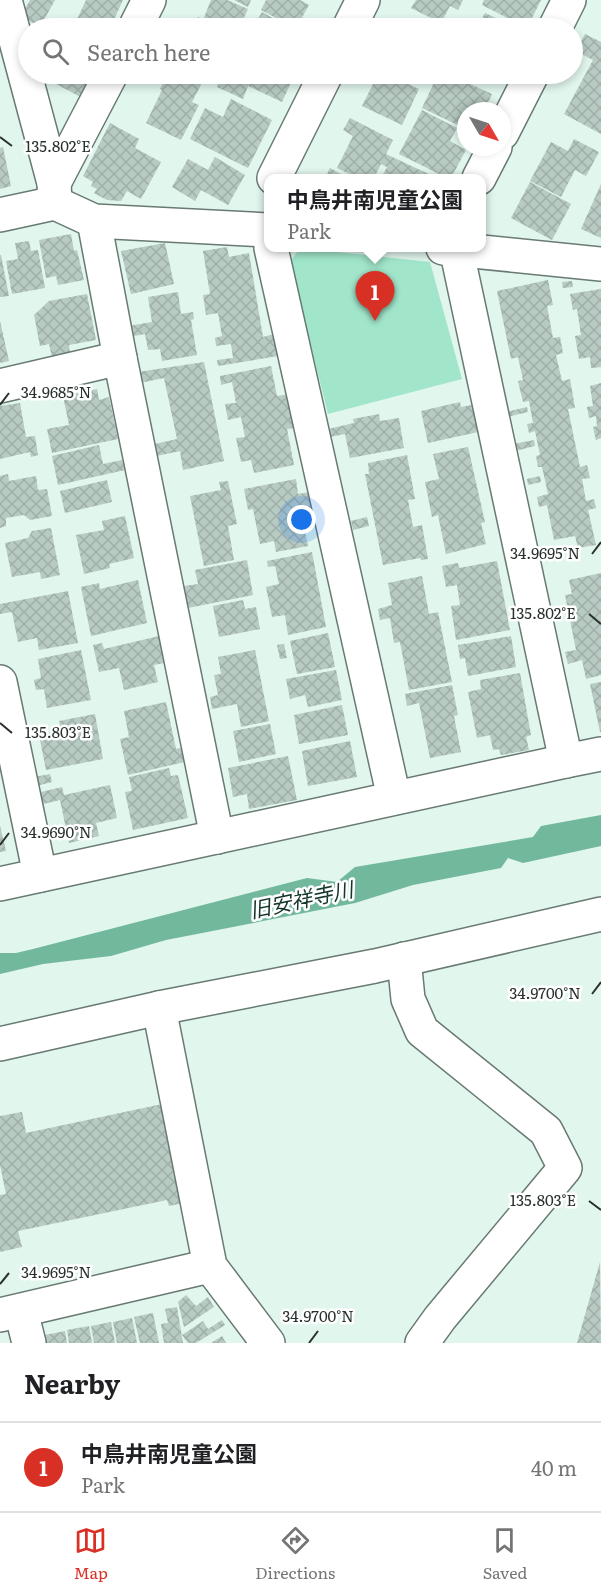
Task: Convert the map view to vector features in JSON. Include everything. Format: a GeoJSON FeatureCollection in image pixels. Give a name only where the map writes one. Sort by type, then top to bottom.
{"type":"FeatureCollection","features":[{"type":"Feature","properties":{"kind":"street"},"geometry":{"type":"LineString","coordinates":[[5,0],[18,50]]}},
{"type":"Feature","properties":{"kind":"street"},"geometry":{"type":"LineString","coordinates":[[140,18],[149,0]]}},
{"type":"Feature","properties":{"kind":"street"},"geometry":{"type":"LineString","coordinates":[[354,18],[363,0]]}},
{"type":"Feature","properties":{"kind":"street"},"geometry":{"type":"LineString","coordinates":[[560,18],[569,0]]}},
{"type":"Feature","properties":{"kind":"street"},"geometry":{"type":"LineString","coordinates":[[27,84],[55,193],[94,221],[264,236]]}},
{"type":"Feature","properties":{"kind":"street"},"geometry":{"type":"LineString","coordinates":[[0,215],[55,193],[106,84]]}},
{"type":"Feature","properties":{"kind":"street"},"geometry":{"type":"LineString","coordinates":[[275,174],[321,84]]}},
{"type":"Feature","properties":{"kind":"street"},"geometry":{"type":"LineString","coordinates":[[511,115],[527,84]]}},
{"type":"Feature","properties":{"kind":"street"},"geometry":{"type":"LineString","coordinates":[[481,174],[490,156]]}},
{"type":"Feature","properties":{"kind":"street"},"geometry":{"type":"LineString","coordinates":[[94,221],[217,837]]}},
{"type":"Feature","properties":{"kind":"street"},"geometry":{"type":"LineString","coordinates":[[273,252],[394,798]]}},
{"type":"Feature","properties":{"kind":"street"},"geometry":{"type":"LineString","coordinates":[[453,252],[566,760]]}},
{"type":"Feature","properties":{"kind":"street"},"geometry":{"type":"LineString","coordinates":[[486,252],[601,264]]}},
{"type":"Feature","properties":{"kind":"street"},"geometry":{"type":"LineString","coordinates":[[0,386],[120,358]]}},
{"type":"Feature","properties":{"kind":"street"},"geometry":{"type":"LineString","coordinates":[[0,682],[40,875]]}},
{"type":"Feature","properties":{"kind":"street"},"geometry":{"type":"LineString","coordinates":[[0,884],[601,754]]}},
{"type":"Feature","properties":{"kind":"street"},"geometry":{"type":"LineString","coordinates":[[0,1044],[159,1008],[404,959],[601,914]]}},
{"type":"Feature","properties":{"kind":"street"},"geometry":{"type":"LineString","coordinates":[[404,959],[408,999],[422,1031],[546,1131],[566,1168],[440,1318],[422,1343]]}},
{"type":"Feature","properties":{"kind":"street"},"geometry":{"type":"LineString","coordinates":[[159,1008],[210,1266],[268,1343]]}},
{"type":"Feature","properties":{"kind":"street"},"geometry":{"type":"LineString","coordinates":[[28,1343],[11,1313],[210,1266]]}},
{"type":"Feature","properties":{"kind":"shaded area"},"geometry":{"type":"Polygon","coordinates":[[[297,252],[337,252],[430,262],[462,379],[328,414],[290,262],[297,252]]]}},
{"type":"Feature","properties":{"kind":"water","name":"旧安祥寺川"},"geometry":{"type":"Polygon","coordinates":[[[601,815],[601,846],[523,863],[508,858],[501,868],[413,885],[355,903],[166,940],[111,956],[43,964],[0,974],[0,953],[16,953],[33,949],[307,878],[337,882],[355,867],[533,837],[541,826],[601,815]]]}},
{"type":"Feature","properties":{"kind":"building"},"geometry":{"type":"Polygon","coordinates":[[[30,0],[55,0],[45,18],[26,18],[26,7],[30,0]]]}},
{"type":"Feature","properties":{"kind":"building"},"geometry":{"type":"Polygon","coordinates":[[[86,0],[123,0],[115,18],[78,18],[86,0]]]}},
{"type":"Feature","properties":{"kind":"building"},"geometry":{"type":"Polygon","coordinates":[[[211,0],[227,0],[248,9],[244,18],[204,18],[211,0]]]}},
{"type":"Feature","properties":{"kind":"building"},"geometry":{"type":"Polygon","coordinates":[[[234,0],[251,0],[248,7],[234,0]]]}},
{"type":"Feature","properties":{"kind":"building"},"geometry":{"type":"Polygon","coordinates":[[[266,0],[300,0],[309,5],[302,18],[276,18],[261,10],[266,0]]]}},
{"type":"Feature","properties":{"kind":"building"},"geometry":{"type":"Polygon","coordinates":[[[416,0],[463,0],[458,10],[450,6],[444,18],[431,18],[411,8],[416,0]]]}},
{"type":"Feature","properties":{"kind":"building"},"geometry":{"type":"Polygon","coordinates":[[[484,0],[541,0],[532,18],[507,18],[482,5],[484,0]]]}},
{"type":"Feature","properties":{"kind":"building"},"geometry":{"type":"Polygon","coordinates":[[[262,12],[272,18],[259,18],[262,12]]]}},
{"type":"Feature","properties":{"kind":"building"},"geometry":{"type":"Polygon","coordinates":[[[485,13],[496,18],[482,18],[485,13]]]}},
{"type":"Feature","properties":{"kind":"building"},"geometry":{"type":"Polygon","coordinates":[[[585,34],[601,42],[601,134],[564,114],[580,84],[583,84],[583,79],[593,60],[583,55],[585,34]]]}},
{"type":"Feature","properties":{"kind":"building"},"geometry":{"type":"Polygon","coordinates":[[[56,84],[92,84],[84,99],[56,84]]]}},
{"type":"Feature","properties":{"kind":"building"},"geometry":{"type":"Polygon","coordinates":[[[162,84],[201,84],[192,102],[199,105],[181,140],[146,123],[162,90],[160,89],[162,84]]]}},
{"type":"Feature","properties":{"kind":"building"},"geometry":{"type":"Polygon","coordinates":[[[218,84],[290,84],[282,102],[248,86],[243,99],[217,87],[218,84]]]}},
{"type":"Feature","properties":{"kind":"building"},"geometry":{"type":"Polygon","coordinates":[[[373,84],[408,84],[419,89],[402,125],[362,106],[373,84]]]}},
{"type":"Feature","properties":{"kind":"building"},"geometry":{"type":"Polygon","coordinates":[[[433,84],[470,84],[492,94],[488,102],[457,102],[457,125],[422,108],[433,84]]]}},
{"type":"Feature","properties":{"kind":"building"},"geometry":{"type":"Polygon","coordinates":[[[231,99],[272,120],[248,168],[190,139],[205,108],[223,117],[231,99]]]}},
{"type":"Feature","properties":{"kind":"building"},"geometry":{"type":"Polygon","coordinates":[[[422,110],[457,128],[450,141],[457,145],[457,156],[463,156],[453,174],[439,174],[399,154],[422,110]]]}},
{"type":"Feature","properties":{"kind":"building"},"geometry":{"type":"Polygon","coordinates":[[[350,118],[393,140],[386,154],[428,174],[383,174],[387,167],[381,164],[376,174],[350,174],[337,168],[353,136],[343,130],[350,118]]]}},
{"type":"Feature","properties":{"kind":"building"},"geometry":{"type":"Polygon","coordinates":[[[110,123],[139,139],[135,148],[161,162],[141,199],[127,191],[121,201],[107,200],[94,193],[97,189],[91,186],[93,182],[83,176],[110,123]]]}},
{"type":"Feature","properties":{"kind":"building"},"geometry":{"type":"Polygon","coordinates":[[[574,139],[599,152],[586,176],[575,170],[561,197],[530,181],[551,142],[568,151],[574,139]]]}},
{"type":"Feature","properties":{"kind":"building"},"geometry":{"type":"Polygon","coordinates":[[[3,147],[11,186],[0,189],[0,148],[3,147]]]}},
{"type":"Feature","properties":{"kind":"building"},"geometry":{"type":"Polygon","coordinates":[[[215,157],[245,175],[228,205],[201,190],[195,201],[172,187],[188,159],[208,170],[215,157]]]}},
{"type":"Feature","properties":{"kind":"building"},"geometry":{"type":"Polygon","coordinates":[[[330,168],[341,174],[327,174],[330,168]]]}},
{"type":"Feature","properties":{"kind":"building"},"geometry":{"type":"Polygon","coordinates":[[[530,182],[571,204],[552,240],[511,218],[530,182]]]}},
{"type":"Feature","properties":{"kind":"building"},"geometry":{"type":"Polygon","coordinates":[[[601,184],[601,238],[581,229],[601,184]]]}},
{"type":"Feature","properties":{"kind":"building"},"geometry":{"type":"Polygon","coordinates":[[[71,234],[84,280],[58,285],[56,276],[46,278],[39,240],[71,234]]]}},
{"type":"Feature","properties":{"kind":"building"},"geometry":{"type":"Polygon","coordinates":[[[29,241],[31,251],[38,250],[45,288],[12,294],[6,261],[18,259],[15,243],[29,241]]]}},
{"type":"Feature","properties":{"kind":"building"},"geometry":{"type":"Polygon","coordinates":[[[165,243],[174,284],[131,294],[121,251],[165,243]]]}},
{"type":"Feature","properties":{"kind":"building"},"geometry":{"type":"Polygon","coordinates":[[[227,247],[229,257],[249,253],[263,337],[274,334],[278,356],[218,366],[217,360],[233,358],[231,344],[216,346],[215,338],[222,336],[218,313],[206,315],[203,295],[210,294],[203,251],[227,247]]]}},
{"type":"Feature","properties":{"kind":"building"},"geometry":{"type":"Polygon","coordinates":[[[0,255],[9,296],[0,297],[0,255]]]}},
{"type":"Feature","properties":{"kind":"building"},"geometry":{"type":"Polygon","coordinates":[[[548,280],[553,305],[547,306],[553,338],[560,337],[563,353],[556,355],[562,381],[570,379],[575,408],[568,409],[580,467],[587,465],[590,478],[582,479],[586,501],[594,499],[596,508],[588,510],[596,545],[578,548],[575,536],[554,540],[547,505],[539,507],[537,497],[548,494],[542,467],[538,467],[536,456],[540,455],[535,431],[529,433],[527,424],[533,423],[529,401],[523,402],[518,381],[523,380],[518,357],[511,359],[497,291],[548,280]]]}},
{"type":"Feature","properties":{"kind":"building"},"geometry":{"type":"Polygon","coordinates":[[[572,281],[573,287],[563,288],[562,282],[572,281]]]}},
{"type":"Feature","properties":{"kind":"building"},"geometry":{"type":"Polygon","coordinates":[[[601,289],[601,367],[591,368],[590,357],[579,359],[575,336],[581,335],[577,309],[573,310],[570,294],[601,289]]]}},
{"type":"Feature","properties":{"kind":"building"},"geometry":{"type":"Polygon","coordinates":[[[178,292],[181,314],[193,312],[194,319],[191,320],[197,355],[162,361],[160,349],[148,350],[145,334],[129,337],[128,326],[152,322],[148,297],[178,292]]]}},
{"type":"Feature","properties":{"kind":"building"},"geometry":{"type":"Polygon","coordinates":[[[87,294],[96,340],[69,345],[70,353],[52,357],[49,344],[40,346],[34,315],[49,301],[87,294]]]}},
{"type":"Feature","properties":{"kind":"building"},"geometry":{"type":"Polygon","coordinates":[[[0,321],[9,361],[0,363],[0,321]]]}},
{"type":"Feature","properties":{"kind":"building"},"geometry":{"type":"Polygon","coordinates":[[[204,362],[224,461],[183,470],[180,451],[157,456],[155,444],[177,439],[164,378],[140,383],[138,372],[204,362]]]}},
{"type":"Feature","properties":{"kind":"building"},"geometry":{"type":"Polygon","coordinates":[[[271,366],[277,396],[289,394],[295,428],[287,429],[294,465],[254,473],[251,460],[241,462],[236,438],[245,437],[241,417],[228,420],[225,404],[236,403],[232,382],[221,385],[220,376],[271,366]]]}},
{"type":"Feature","properties":{"kind":"building"},"geometry":{"type":"Polygon","coordinates":[[[601,383],[601,438],[596,440],[593,427],[597,426],[596,416],[589,418],[587,407],[593,406],[590,386],[601,383]]]}},
{"type":"Feature","properties":{"kind":"building"},"geometry":{"type":"Polygon","coordinates":[[[97,389],[99,400],[109,397],[118,439],[52,453],[47,429],[69,425],[63,396],[97,389]]]}},
{"type":"Feature","properties":{"kind":"building"},"geometry":{"type":"Polygon","coordinates":[[[460,402],[461,407],[472,405],[478,432],[428,443],[421,411],[460,402]]]}},
{"type":"Feature","properties":{"kind":"building"},"geometry":{"type":"Polygon","coordinates":[[[20,403],[26,437],[35,436],[38,455],[31,457],[30,452],[0,459],[0,406],[20,403]]]}},
{"type":"Feature","properties":{"kind":"building"},"geometry":{"type":"Polygon","coordinates":[[[527,407],[528,412],[507,417],[506,412],[527,407]]]}},
{"type":"Feature","properties":{"kind":"building"},"geometry":{"type":"Polygon","coordinates":[[[379,414],[380,421],[399,418],[404,448],[350,458],[345,434],[330,437],[328,429],[354,423],[353,419],[379,414]]]}},
{"type":"Feature","properties":{"kind":"building"},"geometry":{"type":"Polygon","coordinates":[[[534,440],[535,446],[515,451],[513,444],[534,440]]]}},
{"type":"Feature","properties":{"kind":"building"},"geometry":{"type":"Polygon","coordinates":[[[99,445],[103,464],[122,460],[125,470],[58,485],[52,456],[99,445]]]}},
{"type":"Feature","properties":{"kind":"building"},"geometry":{"type":"Polygon","coordinates":[[[468,447],[485,522],[481,523],[486,544],[446,554],[438,515],[432,517],[425,482],[439,479],[433,454],[468,447]]]}},
{"type":"Feature","properties":{"kind":"building"},"geometry":{"type":"Polygon","coordinates":[[[407,455],[415,499],[408,500],[413,527],[422,525],[428,559],[421,560],[420,558],[383,565],[365,474],[369,474],[368,463],[407,455]]]}},
{"type":"Feature","properties":{"kind":"building"},"geometry":{"type":"Polygon","coordinates":[[[8,474],[9,481],[36,476],[38,490],[47,489],[52,516],[30,520],[24,515],[6,518],[6,526],[0,528],[0,476],[8,474]]]}},
{"type":"Feature","properties":{"kind":"building"},"geometry":{"type":"Polygon","coordinates":[[[540,476],[541,482],[528,485],[527,479],[540,476]]]}},
{"type":"Feature","properties":{"kind":"building"},"geometry":{"type":"Polygon","coordinates":[[[296,479],[298,494],[310,492],[314,513],[302,516],[308,546],[276,552],[274,541],[260,544],[253,509],[248,510],[244,489],[296,479]]]}},
{"type":"Feature","properties":{"kind":"building"},"geometry":{"type":"Polygon","coordinates":[[[107,480],[112,502],[65,513],[60,491],[107,480]]]}},
{"type":"Feature","properties":{"kind":"building"},"geometry":{"type":"Polygon","coordinates":[[[228,481],[237,524],[228,526],[234,560],[204,566],[190,496],[221,490],[219,482],[228,481]]]}},
{"type":"Feature","properties":{"kind":"building"},"geometry":{"type":"Polygon","coordinates":[[[125,516],[134,558],[109,564],[110,568],[84,574],[76,535],[104,530],[102,521],[125,516]]]}},
{"type":"Feature","properties":{"kind":"building"},"geometry":{"type":"Polygon","coordinates":[[[367,517],[369,526],[353,530],[351,521],[367,517]]]}},
{"type":"Feature","properties":{"kind":"building"},"geometry":{"type":"Polygon","coordinates":[[[51,528],[60,575],[41,579],[40,572],[12,577],[5,543],[28,538],[32,531],[51,528]]]}},
{"type":"Feature","properties":{"kind":"building"},"geometry":{"type":"Polygon","coordinates":[[[312,552],[326,627],[288,635],[285,615],[272,617],[266,587],[279,584],[275,566],[268,567],[267,561],[312,552]]]}},
{"type":"Feature","properties":{"kind":"building"},"geometry":{"type":"Polygon","coordinates":[[[247,560],[253,595],[188,608],[184,586],[198,584],[195,570],[247,560]]]}},
{"type":"Feature","properties":{"kind":"building"},"geometry":{"type":"Polygon","coordinates":[[[497,561],[510,630],[456,640],[451,606],[460,605],[457,585],[446,587],[442,566],[458,563],[459,568],[497,561]]]}},
{"type":"Feature","properties":{"kind":"building"},"geometry":{"type":"Polygon","coordinates":[[[601,573],[601,675],[586,679],[582,660],[568,664],[565,652],[576,650],[565,595],[572,594],[569,580],[601,573]]]}},
{"type":"Feature","properties":{"kind":"building"},"geometry":{"type":"Polygon","coordinates":[[[422,576],[429,614],[438,612],[452,682],[409,690],[400,642],[394,643],[390,618],[380,620],[378,609],[392,605],[388,583],[422,576]]]}},
{"type":"Feature","properties":{"kind":"building"},"geometry":{"type":"Polygon","coordinates":[[[138,580],[147,623],[91,636],[81,587],[99,583],[100,589],[138,580]]]}},
{"type":"Feature","properties":{"kind":"building"},"geometry":{"type":"Polygon","coordinates":[[[68,591],[78,643],[39,650],[37,638],[18,642],[12,612],[0,614],[0,604],[68,591]]]}},
{"type":"Feature","properties":{"kind":"building"},"geometry":{"type":"Polygon","coordinates":[[[243,600],[245,609],[256,607],[260,629],[219,637],[213,606],[243,600]]]}},
{"type":"Feature","properties":{"kind":"building"},"geometry":{"type":"Polygon","coordinates":[[[328,633],[335,667],[297,674],[290,641],[328,633]]]}},
{"type":"Feature","properties":{"kind":"building"},"geometry":{"type":"Polygon","coordinates":[[[159,636],[164,663],[154,665],[158,682],[124,690],[119,668],[99,672],[93,645],[102,643],[104,649],[159,636]]]}},
{"type":"Feature","properties":{"kind":"building"},"geometry":{"type":"Polygon","coordinates":[[[511,636],[516,667],[468,676],[465,658],[460,659],[458,645],[511,636]]]}},
{"type":"Feature","properties":{"kind":"building"},"geometry":{"type":"Polygon","coordinates":[[[284,644],[287,658],[280,659],[277,645],[284,644]]]}},
{"type":"Feature","properties":{"kind":"building"},"geometry":{"type":"Polygon","coordinates":[[[81,650],[91,700],[47,708],[44,689],[36,690],[34,680],[41,678],[38,659],[81,650]]]}},
{"type":"Feature","properties":{"kind":"building"},"geometry":{"type":"Polygon","coordinates":[[[255,650],[269,721],[241,727],[237,704],[212,709],[210,697],[218,695],[214,675],[221,674],[218,657],[255,650]]]}},
{"type":"Feature","properties":{"kind":"building"},"geometry":{"type":"Polygon","coordinates":[[[336,670],[342,700],[308,707],[305,695],[290,699],[286,679],[336,670]]]}},
{"type":"Feature","properties":{"kind":"building"},"geometry":{"type":"Polygon","coordinates":[[[520,673],[531,735],[526,737],[529,750],[501,755],[499,749],[493,750],[490,735],[477,738],[468,692],[481,689],[480,680],[520,673]]]}},
{"type":"Feature","properties":{"kind":"building"},"geometry":{"type":"Polygon","coordinates":[[[601,682],[601,732],[600,732],[590,684],[601,682]]]}},
{"type":"Feature","properties":{"kind":"building"},"geometry":{"type":"Polygon","coordinates":[[[452,685],[458,715],[454,716],[461,752],[430,758],[419,703],[407,706],[405,694],[452,685]]]}},
{"type":"Feature","properties":{"kind":"building"},"geometry":{"type":"Polygon","coordinates":[[[166,702],[176,749],[185,747],[189,761],[128,775],[120,739],[129,737],[124,711],[166,702]]]}},
{"type":"Feature","properties":{"kind":"building"},"geometry":{"type":"Polygon","coordinates":[[[342,705],[348,735],[299,744],[294,715],[342,705]]]}},
{"type":"Feature","properties":{"kind":"building"},"geometry":{"type":"Polygon","coordinates":[[[95,714],[103,759],[46,770],[39,735],[61,730],[59,721],[95,714]]]}},
{"type":"Feature","properties":{"kind":"building"},"geometry":{"type":"Polygon","coordinates":[[[270,724],[276,754],[239,762],[233,731],[270,724]]]}},
{"type":"Feature","properties":{"kind":"building"},"geometry":{"type":"Polygon","coordinates":[[[350,741],[357,777],[308,786],[302,751],[350,741]]]}},
{"type":"Feature","properties":{"kind":"building"},"geometry":{"type":"Polygon","coordinates":[[[288,756],[297,800],[249,809],[247,794],[233,797],[228,768],[288,756]]]}},
{"type":"Feature","properties":{"kind":"building"},"geometry":{"type":"Polygon","coordinates":[[[169,768],[171,776],[178,775],[188,818],[133,830],[125,792],[132,791],[129,777],[169,768]]]}},
{"type":"Feature","properties":{"kind":"building"},"geometry":{"type":"Polygon","coordinates":[[[50,774],[52,782],[36,786],[34,777],[50,774]]]}},
{"type":"Feature","properties":{"kind":"building"},"geometry":{"type":"Polygon","coordinates":[[[110,785],[117,818],[96,823],[99,836],[69,843],[60,800],[39,805],[37,793],[62,787],[64,795],[110,785]]]}},
{"type":"Feature","properties":{"kind":"building"},"geometry":{"type":"Polygon","coordinates":[[[0,826],[6,851],[0,852],[0,826]]]}},
{"type":"Feature","properties":{"kind":"building"},"geometry":{"type":"Polygon","coordinates":[[[167,1103],[188,1202],[169,1206],[167,1200],[18,1231],[22,1247],[0,1252],[0,1195],[6,1194],[0,1165],[0,1116],[22,1112],[26,1133],[167,1103]]]}},
{"type":"Feature","properties":{"kind":"building"},"geometry":{"type":"Polygon","coordinates":[[[600,1262],[601,1343],[577,1343],[600,1262]]]}},
{"type":"Feature","properties":{"kind":"building"},"geometry":{"type":"Polygon","coordinates":[[[186,1295],[196,1306],[208,1297],[214,1307],[184,1327],[178,1302],[186,1295]]]}},
{"type":"Feature","properties":{"kind":"building"},"geometry":{"type":"Polygon","coordinates":[[[177,1307],[183,1343],[164,1343],[161,1324],[168,1323],[165,1309],[177,1307]]]}},
{"type":"Feature","properties":{"kind":"building"},"geometry":{"type":"Polygon","coordinates":[[[153,1313],[159,1343],[140,1343],[134,1317],[153,1313]]]}},
{"type":"Feature","properties":{"kind":"building"},"geometry":{"type":"Polygon","coordinates":[[[132,1318],[137,1343],[117,1343],[113,1322],[132,1318]]]}},
{"type":"Feature","properties":{"kind":"building"},"geometry":{"type":"Polygon","coordinates":[[[222,1320],[225,1325],[196,1343],[188,1343],[182,1335],[203,1321],[208,1329],[222,1320]]]}},
{"type":"Feature","properties":{"kind":"building"},"geometry":{"type":"Polygon","coordinates":[[[111,1322],[115,1343],[94,1343],[91,1326],[111,1322]]]}},
{"type":"Feature","properties":{"kind":"building"},"geometry":{"type":"Polygon","coordinates":[[[89,1326],[92,1343],[69,1343],[67,1330],[89,1326]]]}},
{"type":"Feature","properties":{"kind":"building"},"geometry":{"type":"Polygon","coordinates":[[[65,1331],[67,1343],[46,1343],[45,1335],[65,1331]]]}},
{"type":"Feature","properties":{"kind":"building"},"geometry":{"type":"Polygon","coordinates":[[[222,1336],[226,1343],[211,1343],[222,1336]]]}},
{"type":"Feature","properties":{"kind":"place","name":"中鳥井南児童公園"},"geometry":{"type":"Point","coordinates":[375,321]}}]}
